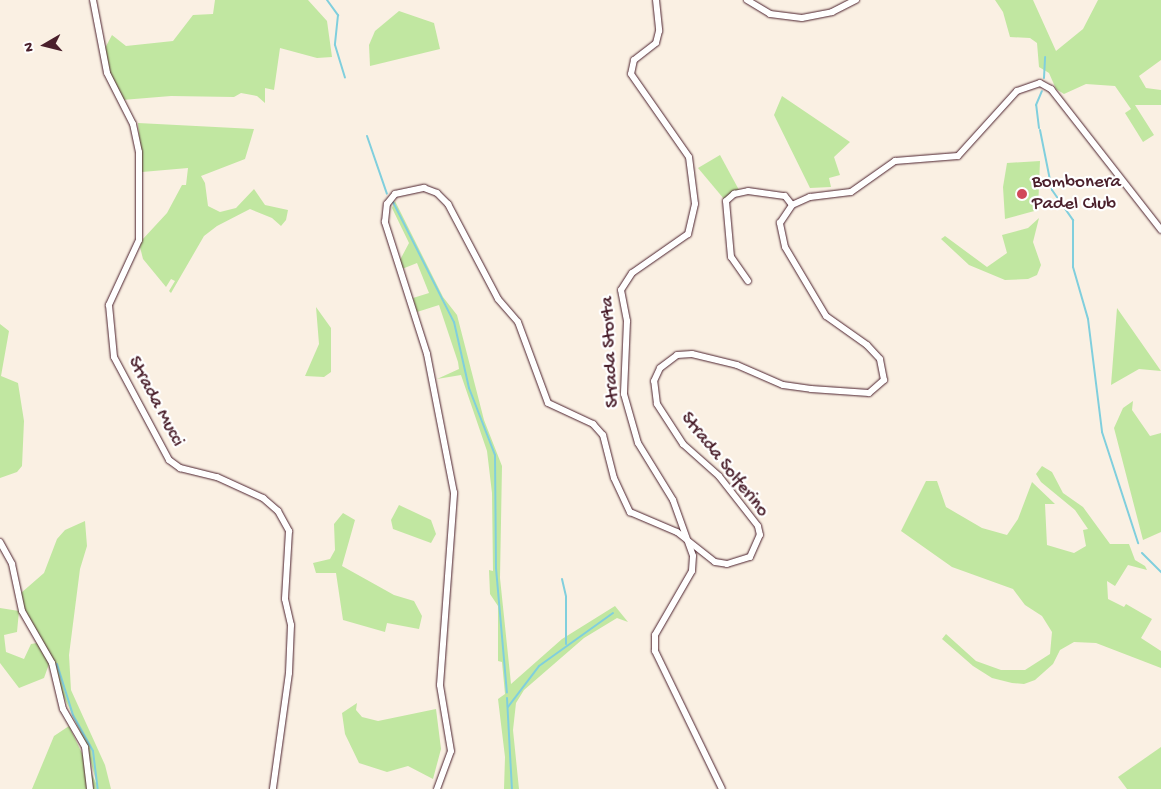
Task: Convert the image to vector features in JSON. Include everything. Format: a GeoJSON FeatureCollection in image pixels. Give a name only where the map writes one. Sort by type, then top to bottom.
{"type":"FeatureCollection","features":[{"type":"Feature","properties":{"kind":"street","name":"Strada Mucci"},"geometry":{"type":"LineString","coordinates":[[93,0],[107,73],[133,124],[139,152],[139,240],[114,288],[109,305],[114,357],[168,460],[180,468],[217,477],[263,498],[278,511],[289,531],[285,592],[291,624],[289,673],[273,789]]}},
{"type":"Feature","properties":{"kind":"street","name":"Strada Storta"},"geometry":{"type":"LineString","coordinates":[[656,0],[659,32],[656,43],[634,60],[631,74],[690,157],[695,204],[688,234],[632,273],[621,290],[627,321],[624,394],[638,443],[673,500],[690,542]]}},
{"type":"Feature","properties":{"kind":"street"},"geometry":{"type":"LineString","coordinates":[[747,0],[770,14],[802,18],[832,12],[856,0]]}},
{"type":"Feature","properties":{"kind":"street"},"geometry":{"type":"LineString","coordinates":[[748,281],[731,257],[726,201],[734,194],[748,191],[785,196],[792,205],[810,197],[851,192],[895,161],[958,156],[1017,91],[1040,84],[1051,89],[1161,230]]}},
{"type":"Feature","properties":{"kind":"street","name":"Strada Solferino"},"geometry":{"type":"LineString","coordinates":[[438,789],[450,763],[451,751],[440,685],[454,493],[431,368],[385,222],[387,204],[395,194],[416,187],[444,198],[498,299],[518,322],[548,403],[599,429],[630,512],[677,532],[715,562],[727,564],[750,557],[760,535],[753,518],[719,476],[683,444],[657,404],[654,381],[664,364],[677,355],[692,354],[737,365],[782,385],[854,393],[870,393],[884,380],[880,358],[867,345],[826,316],[785,247],[780,223],[792,205]]}},
{"type":"Feature","properties":{"kind":"street"},"geometry":{"type":"LineString","coordinates":[[0,542],[12,564],[22,611],[52,663],[63,709],[85,747],[90,789]]}},
{"type":"Feature","properties":{"kind":"street"},"geometry":{"type":"LineString","coordinates":[[690,542],[692,571],[655,635],[655,651],[722,789]]}},
{"type":"Feature","properties":{"kind":"green space"},"geometry":{"type":"Polygon","coordinates":[[[215,0],[308,0],[327,21],[332,57],[317,58],[280,48],[274,90],[265,88],[265,103],[257,96],[241,93],[234,97],[171,96],[122,100],[111,78],[104,50],[112,35],[126,46],[173,41],[193,15],[213,14],[215,0]]]}},
{"type":"Feature","properties":{"kind":"green space"},"geometry":{"type":"Polygon","coordinates":[[[995,0],[1033,0],[1056,51],[1083,29],[1098,0],[1161,0],[1161,60],[1139,76],[1146,88],[1161,90],[1161,105],[1135,105],[1154,135],[1143,142],[1125,113],[1131,109],[1115,86],[1086,84],[1064,94],[1056,89],[1049,73],[1039,67],[1037,43],[1030,38],[1010,37],[1003,12],[995,0]]]}},
{"type":"Feature","properties":{"kind":"green space"},"geometry":{"type":"Polygon","coordinates":[[[399,11],[434,23],[440,49],[370,66],[369,45],[375,31],[399,11]]]}},
{"type":"Feature","properties":{"kind":"green space"},"geometry":{"type":"Polygon","coordinates":[[[782,96],[850,142],[834,157],[840,175],[829,178],[831,187],[810,188],[774,115],[782,96]]]}},
{"type":"Feature","properties":{"kind":"green space"},"geometry":{"type":"Polygon","coordinates":[[[138,123],[254,129],[245,159],[201,176],[205,183],[208,206],[220,212],[236,208],[254,189],[265,205],[288,210],[286,220],[281,226],[272,218],[250,209],[217,226],[204,236],[171,293],[169,291],[175,281],[171,279],[166,287],[143,259],[140,247],[142,240],[167,213],[182,185],[186,185],[188,168],[142,172],[138,123]]]}},
{"type":"Feature","properties":{"kind":"green space"},"geometry":{"type":"Polygon","coordinates":[[[720,155],[739,190],[724,199],[698,168],[720,155]]]}},
{"type":"Feature","properties":{"kind":"green space","name":"Bombonera Padel Club"},"geometry":{"type":"Polygon","coordinates":[[[1040,161],[1038,210],[1005,219],[1003,187],[1007,163],[1040,161]]]}},
{"type":"Feature","properties":{"kind":"green space"},"geometry":{"type":"Polygon","coordinates":[[[395,201],[443,297],[457,315],[484,420],[502,466],[500,578],[511,684],[562,639],[615,606],[628,622],[617,618],[584,638],[524,690],[516,703],[513,730],[519,789],[504,789],[505,757],[498,699],[505,694],[502,662],[498,661],[498,606],[490,594],[489,570],[493,571],[492,493],[487,451],[461,375],[437,379],[459,369],[458,362],[439,305],[417,312],[413,298],[429,293],[417,263],[402,269],[400,260],[409,243],[392,208],[395,201]]]}},
{"type":"Feature","properties":{"kind":"green space"},"geometry":{"type":"Polygon","coordinates":[[[1039,218],[1033,242],[1041,265],[1037,275],[1028,279],[1005,280],[969,265],[941,239],[945,236],[987,267],[1007,253],[1002,235],[1028,228],[1039,218]]]}},
{"type":"Feature","properties":{"kind":"green space"},"geometry":{"type":"Polygon","coordinates":[[[316,307],[331,328],[331,372],[324,377],[305,376],[319,344],[316,307]]]}},
{"type":"Feature","properties":{"kind":"green space"},"geometry":{"type":"Polygon","coordinates":[[[1117,308],[1161,371],[1139,369],[1111,385],[1117,308]]]}},
{"type":"Feature","properties":{"kind":"green space"},"geometry":{"type":"Polygon","coordinates":[[[0,324],[9,331],[1,376],[18,383],[24,421],[22,466],[17,472],[0,478],[0,324]]]}},
{"type":"Feature","properties":{"kind":"green space"},"geometry":{"type":"Polygon","coordinates":[[[1133,401],[1132,410],[1150,436],[1161,433],[1161,532],[1143,540],[1114,428],[1123,408],[1133,401]]]}},
{"type":"Feature","properties":{"kind":"green space"},"geometry":{"type":"Polygon","coordinates":[[[1042,466],[1052,472],[1063,493],[1083,507],[1110,544],[1129,544],[1135,560],[1145,566],[1147,570],[1128,565],[1115,586],[1107,581],[1108,599],[1124,607],[1126,604],[1152,619],[1141,638],[1161,651],[1161,668],[1096,643],[1074,642],[1060,650],[1053,664],[1035,680],[1024,684],[1012,683],[992,678],[973,666],[942,639],[946,634],[976,661],[1001,670],[1025,670],[1050,654],[1052,632],[1042,616],[1025,605],[1013,589],[952,567],[901,531],[926,481],[937,481],[946,507],[982,528],[1007,535],[1018,519],[1032,482],[1055,504],[1045,504],[1047,545],[1074,553],[1086,546],[1083,530],[1088,529],[1075,510],[1041,482],[1036,474],[1042,466]]]}},
{"type":"Feature","properties":{"kind":"green space"},"geometry":{"type":"Polygon","coordinates":[[[399,505],[431,520],[436,534],[431,543],[393,529],[391,520],[399,505]]]}},
{"type":"Feature","properties":{"kind":"green space"},"geometry":{"type":"Polygon","coordinates":[[[343,513],[355,520],[342,566],[394,595],[414,601],[422,616],[419,629],[387,623],[385,632],[343,620],[336,573],[316,573],[313,563],[330,559],[335,550],[334,524],[343,513]]]}},
{"type":"Feature","properties":{"kind":"green space"},"geometry":{"type":"Polygon","coordinates":[[[85,521],[87,546],[80,569],[69,655],[71,690],[105,765],[111,789],[32,789],[54,736],[69,726],[97,785],[86,744],[23,610],[21,593],[44,573],[57,539],[65,530],[85,521]]]}},
{"type":"Feature","properties":{"kind":"green space"},"geometry":{"type":"Polygon","coordinates":[[[0,608],[19,611],[17,632],[4,635],[6,652],[24,659],[31,644],[37,643],[49,664],[44,678],[19,688],[0,663],[0,608]]]}},
{"type":"Feature","properties":{"kind":"green space"},"geometry":{"type":"Polygon","coordinates":[[[357,703],[356,710],[362,717],[378,721],[436,709],[441,749],[433,779],[408,766],[387,772],[359,763],[345,734],[342,713],[357,703]]]}},
{"type":"Feature","properties":{"kind":"green space"},"geometry":{"type":"Polygon","coordinates":[[[1161,747],[1161,789],[1127,789],[1118,777],[1161,747]]]}},
{"type":"Feature","properties":{"kind":"waterway"},"geometry":{"type":"LineString","coordinates":[[327,0],[338,15],[335,45],[345,77]]}},
{"type":"Feature","properties":{"kind":"waterway"},"geometry":{"type":"LineString","coordinates":[[1044,78],[1045,57]]}},
{"type":"Feature","properties":{"kind":"waterway"},"geometry":{"type":"LineString","coordinates":[[1039,128],[1036,105],[1042,91]]}},
{"type":"Feature","properties":{"kind":"waterway"},"geometry":{"type":"LineString","coordinates":[[1040,130],[1052,190],[1073,220],[1073,267],[1088,319],[1102,432],[1138,543]]}},
{"type":"Feature","properties":{"kind":"waterway"},"geometry":{"type":"LineString","coordinates":[[367,136],[387,194]]}},
{"type":"Feature","properties":{"kind":"waterway"},"geometry":{"type":"LineString","coordinates":[[393,202],[454,322],[469,388],[495,455],[496,568],[507,693]]}},
{"type":"Feature","properties":{"kind":"waterway"},"geometry":{"type":"LineString","coordinates":[[1142,553],[1161,572]]}},
{"type":"Feature","properties":{"kind":"waterway"},"geometry":{"type":"LineString","coordinates":[[562,579],[566,597],[566,644]]}},
{"type":"Feature","properties":{"kind":"waterway"},"geometry":{"type":"LineString","coordinates":[[508,707],[539,666],[613,613]]}},
{"type":"Feature","properties":{"kind":"waterway"},"geometry":{"type":"LineString","coordinates":[[57,664],[73,715],[93,751],[98,789]]}},
{"type":"Feature","properties":{"kind":"waterway"},"geometry":{"type":"LineString","coordinates":[[507,698],[512,789]]}},
{"type":"Feature","properties":{"kind":"place","name":"Bombonera Padel Club"},"geometry":{"type":"Point","coordinates":[1022,194]}}]}
